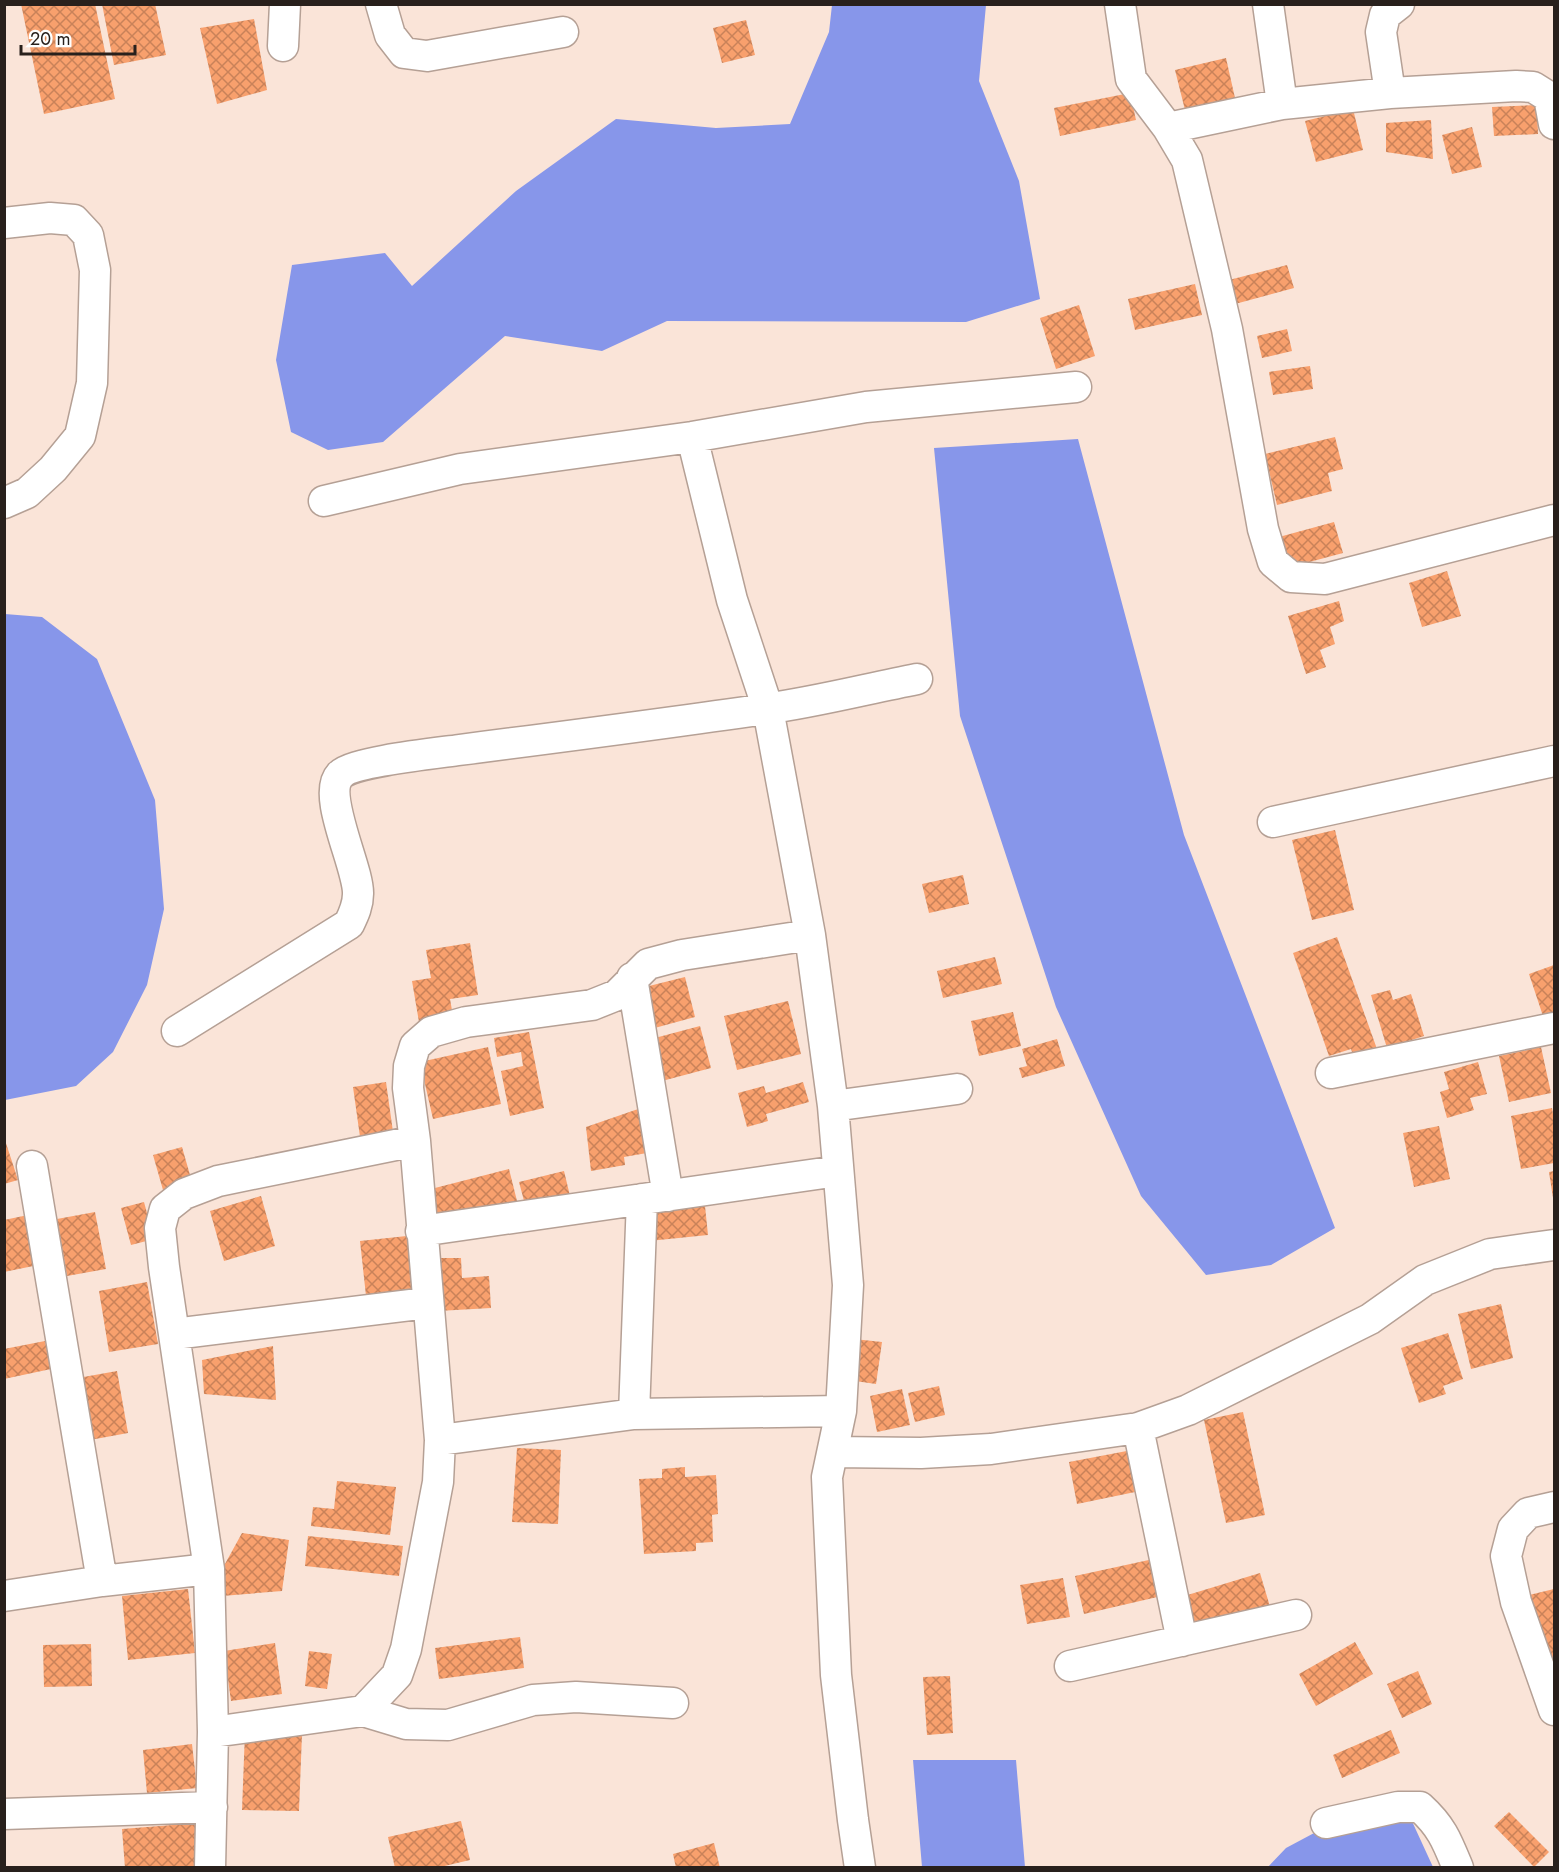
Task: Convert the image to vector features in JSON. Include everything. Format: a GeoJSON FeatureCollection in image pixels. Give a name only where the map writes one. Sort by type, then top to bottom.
{"type":"FeatureCollection","features":[{"type":"Feature","properties":{"kind":"street"},"geometry":{"type":"LineString","coordinates":[[284,46],[285,4]]}},
{"type":"Feature","properties":{"kind":"street"},"geometry":{"type":"LineString","coordinates":[[381,4],[390,35],[404,53],[427,56],[563,32]]}},
{"type":"Feature","properties":{"kind":"street"},"geometry":{"type":"LineString","coordinates":[[1120,4],[1131,78],[1168,128],[1187,160],[1227,329],[1263,529],[1273,562],[1291,577],[1325,579],[1554,520]]}},
{"type":"Feature","properties":{"kind":"street"},"geometry":{"type":"LineString","coordinates":[[1268,4],[1282,104]]}},
{"type":"Feature","properties":{"kind":"street"},"geometry":{"type":"LineString","coordinates":[[1390,93],[1381,32],[1385,15],[1399,4]]}},
{"type":"Feature","properties":{"kind":"street"},"geometry":{"type":"LineString","coordinates":[[1168,128],[1282,104],[1390,93],[1516,86],[1533,87],[1549,98],[1554,124]]}},
{"type":"Feature","properties":{"kind":"street"},"geometry":{"type":"LineString","coordinates":[[4,224],[50,218],[74,220],[88,235],[95,270],[92,383],[80,436],[53,469],[27,493],[4,503]]}},
{"type":"Feature","properties":{"kind":"street"},"geometry":{"type":"LineString","coordinates":[[324,501],[460,469],[692,437],[866,407],[1076,387]]}},
{"type":"Feature","properties":{"kind":"street"},"geometry":{"type":"LineString","coordinates":[[692,437],[732,600],[768,709],[810,935],[833,1106],[848,1285],[841,1411],[827,1477],[836,1675],[860,1868]]}},
{"type":"Feature","properties":{"kind":"street"},"geometry":{"type":"LineString","coordinates":[[177,1031],[348,924],[356,911],[358,892],[336,806],[335,787],[340,774],[352,768],[419,756],[768,709],[917,679]]}},
{"type":"Feature","properties":{"kind":"street"},"geometry":{"type":"LineString","coordinates":[[1274,822],[1554,760]]}},
{"type":"Feature","properties":{"kind":"street"},"geometry":{"type":"LineString","coordinates":[[363,1711],[397,1675],[406,1649],[438,1482],[440,1440],[415,1141],[408,1088],[409,1066],[415,1046],[431,1032],[466,1022],[592,1005],[617,995],[648,964],[682,955],[810,935]]}},
{"type":"Feature","properties":{"kind":"street"},"geometry":{"type":"LineString","coordinates":[[632,978],[655,1197],[634,1414]]}},
{"type":"Feature","properties":{"kind":"street"},"geometry":{"type":"LineString","coordinates":[[1331,1073],[1554,1028]]}},
{"type":"Feature","properties":{"kind":"street"},"geometry":{"type":"LineString","coordinates":[[833,1106],[957,1089]]}},
{"type":"Feature","properties":{"kind":"street"},"geometry":{"type":"LineString","coordinates":[[210,1868],[213,1732],[209,1569],[160,1228],[165,1209],[184,1194],[218,1181],[415,1141]]}},
{"type":"Feature","properties":{"kind":"street"},"geometry":{"type":"LineString","coordinates":[[33,1166],[102,1581]]}},
{"type":"Feature","properties":{"kind":"street"},"geometry":{"type":"LineString","coordinates":[[421,1231],[838,1171]]}},
{"type":"Feature","properties":{"kind":"street"},"geometry":{"type":"LineString","coordinates":[[832,1452],[921,1453],[991,1449],[1138,1428],[1188,1410],[1370,1319],[1425,1280],[1490,1254],[1554,1245]]}},
{"type":"Feature","properties":{"kind":"street"},"geometry":{"type":"LineString","coordinates":[[174,1334],[427,1303]]}},
{"type":"Feature","properties":{"kind":"street"},"geometry":{"type":"LineString","coordinates":[[440,1440],[634,1414],[841,1411]]}},
{"type":"Feature","properties":{"kind":"street"},"geometry":{"type":"LineString","coordinates":[[1138,1428],[1182,1641]]}},
{"type":"Feature","properties":{"kind":"street"},"geometry":{"type":"LineString","coordinates":[[1554,1507],[1528,1513],[1513,1529],[1506,1556],[1516,1602],[1554,1710]]}},
{"type":"Feature","properties":{"kind":"street"},"geometry":{"type":"LineString","coordinates":[[4,1596],[102,1581],[209,1569]]}},
{"type":"Feature","properties":{"kind":"street"},"geometry":{"type":"LineString","coordinates":[[1070,1666],[1296,1615]]}},
{"type":"Feature","properties":{"kind":"street"},"geometry":{"type":"LineString","coordinates":[[213,1732],[363,1711],[406,1724],[448,1725],[533,1700],[576,1697],[673,1703]]}},
{"type":"Feature","properties":{"kind":"street"},"geometry":{"type":"LineString","coordinates":[[4,1814],[212,1807]]}},
{"type":"Feature","properties":{"kind":"street"},"geometry":{"type":"LineString","coordinates":[[1326,1823],[1398,1807],[1420,1807],[1436,1821],[1458,1868]]}},
{"type":"Feature","properties":{"kind":"water"},"geometry":{"type":"Polygon","coordinates":[[[832,5],[986,5],[979,81],[1019,181],[1040,299],[966,322],[667,321],[602,351],[505,336],[383,442],[328,450],[291,432],[276,360],[292,265],[385,253],[412,286],[516,191],[616,119],[716,128],[790,124],[829,32],[832,5]]]}},
{"type":"Feature","properties":{"kind":"water"},"geometry":{"type":"Polygon","coordinates":[[[1078,439],[1184,835],[1335,1228],[1271,1265],[1206,1275],[1141,1196],[1056,1007],[960,716],[934,448],[1078,439]]]}},
{"type":"Feature","properties":{"kind":"water"},"geometry":{"type":"Polygon","coordinates":[[[5,614],[42,617],[97,659],[155,800],[164,909],[147,985],[113,1052],[76,1086],[5,1100],[5,614]]]}},
{"type":"Feature","properties":{"kind":"water"},"geometry":{"type":"Polygon","coordinates":[[[913,1760],[1016,1760],[1025,1867],[922,1867],[913,1760]]]}},
{"type":"Feature","properties":{"kind":"water"},"geometry":{"type":"Polygon","coordinates":[[[1410,1817],[1433,1867],[1267,1868],[1286,1848],[1316,1832],[1410,1817]]]}},
{"type":"Feature","properties":{"kind":"building"},"geometry":{"type":"Polygon","coordinates":[[[21,4],[95,4],[115,99],[44,114],[21,4]]]}},
{"type":"Feature","properties":{"kind":"building"},"geometry":{"type":"Polygon","coordinates":[[[102,4],[155,4],[166,55],[114,65],[102,4]]]}},
{"type":"Feature","properties":{"kind":"building"},"geometry":{"type":"Polygon","coordinates":[[[254,19],[267,90],[217,104],[200,28],[254,19]]]}},
{"type":"Feature","properties":{"kind":"building"},"geometry":{"type":"Polygon","coordinates":[[[746,20],[755,55],[722,63],[713,28],[746,20]]]}},
{"type":"Feature","properties":{"kind":"building"},"geometry":{"type":"Polygon","coordinates":[[[1226,58],[1235,98],[1185,110],[1175,70],[1226,58]]]}},
{"type":"Feature","properties":{"kind":"building"},"geometry":{"type":"Polygon","coordinates":[[[1130,93],[1136,120],[1060,136],[1054,108],[1130,93]]]}},
{"type":"Feature","properties":{"kind":"building"},"geometry":{"type":"Polygon","coordinates":[[[1537,105],[1538,134],[1494,136],[1492,107],[1537,105]]]}},
{"type":"Feature","properties":{"kind":"building"},"geometry":{"type":"Polygon","coordinates":[[[1353,109],[1363,150],[1316,162],[1305,121],[1353,109]]]}},
{"type":"Feature","properties":{"kind":"building"},"geometry":{"type":"Polygon","coordinates":[[[1431,120],[1433,159],[1386,152],[1386,123],[1431,120]]]}},
{"type":"Feature","properties":{"kind":"building"},"geometry":{"type":"Polygon","coordinates":[[[1472,127],[1482,167],[1452,174],[1442,135],[1472,127]]]}},
{"type":"Feature","properties":{"kind":"building"},"geometry":{"type":"Polygon","coordinates":[[[1287,265],[1294,288],[1235,304],[1229,280],[1287,265]]]}},
{"type":"Feature","properties":{"kind":"building"},"geometry":{"type":"Polygon","coordinates":[[[1195,284],[1202,315],[1135,330],[1128,299],[1195,284]]]}},
{"type":"Feature","properties":{"kind":"building"},"geometry":{"type":"Polygon","coordinates":[[[1079,305],[1095,356],[1056,369],[1040,318],[1079,305]]]}},
{"type":"Feature","properties":{"kind":"building"},"geometry":{"type":"Polygon","coordinates":[[[1287,329],[1292,351],[1262,358],[1257,336],[1287,329]]]}},
{"type":"Feature","properties":{"kind":"building"},"geometry":{"type":"Polygon","coordinates":[[[1310,366],[1313,389],[1273,395],[1269,372],[1310,366]]]}},
{"type":"Feature","properties":{"kind":"building"},"geometry":{"type":"Polygon","coordinates":[[[1335,437],[1343,469],[1328,473],[1332,491],[1277,505],[1265,454],[1335,437]]]}},
{"type":"Feature","properties":{"kind":"building"},"geometry":{"type":"Polygon","coordinates":[[[1334,522],[1343,553],[1287,568],[1279,537],[1334,522]]]}},
{"type":"Feature","properties":{"kind":"building"},"geometry":{"type":"Polygon","coordinates":[[[1447,571],[1461,616],[1422,627],[1409,583],[1447,571]]]}},
{"type":"Feature","properties":{"kind":"building"},"geometry":{"type":"Polygon","coordinates":[[[1339,601],[1344,621],[1330,627],[1335,644],[1320,650],[1326,667],[1306,674],[1288,616],[1339,601]]]}},
{"type":"Feature","properties":{"kind":"building"},"geometry":{"type":"Polygon","coordinates":[[[1335,830],[1354,910],[1312,920],[1292,840],[1335,830]]]}},
{"type":"Feature","properties":{"kind":"building"},"geometry":{"type":"Polygon","coordinates":[[[963,875],[969,904],[929,913],[922,884],[963,875]]]}},
{"type":"Feature","properties":{"kind":"building"},"geometry":{"type":"Polygon","coordinates":[[[1337,937],[1377,1049],[1354,1058],[1351,1049],[1329,1056],[1293,953],[1337,937]]]}},
{"type":"Feature","properties":{"kind":"building"},"geometry":{"type":"Polygon","coordinates":[[[470,943],[478,995],[450,999],[453,1016],[419,1022],[412,981],[431,978],[426,950],[470,943]]]}},
{"type":"Feature","properties":{"kind":"building"},"geometry":{"type":"Polygon","coordinates":[[[995,957],[1002,984],[943,998],[937,971],[995,957]]]}},
{"type":"Feature","properties":{"kind":"building"},"geometry":{"type":"Polygon","coordinates":[[[1554,965],[1554,1016],[1544,1019],[1529,974],[1554,965]]]}},
{"type":"Feature","properties":{"kind":"building"},"geometry":{"type":"Polygon","coordinates":[[[685,977],[695,1017],[651,1029],[641,988],[685,977]]]}},
{"type":"Feature","properties":{"kind":"building"},"geometry":{"type":"Polygon","coordinates":[[[1390,990],[1393,1000],[1411,994],[1424,1036],[1387,1048],[1371,995],[1390,990]]]}},
{"type":"Feature","properties":{"kind":"building"},"geometry":{"type":"Polygon","coordinates":[[[788,1001],[801,1054],[737,1070],[724,1016],[788,1001]]]}},
{"type":"Feature","properties":{"kind":"building"},"geometry":{"type":"Polygon","coordinates":[[[1013,1012],[1021,1046],[979,1056],[971,1021],[1013,1012]]]}},
{"type":"Feature","properties":{"kind":"building"},"geometry":{"type":"Polygon","coordinates":[[[700,1026],[711,1068],[662,1081],[651,1039],[700,1026]]]}},
{"type":"Feature","properties":{"kind":"building"},"geometry":{"type":"Polygon","coordinates":[[[529,1032],[544,1108],[510,1116],[501,1071],[523,1066],[521,1052],[497,1057],[494,1038],[529,1032]]]}},
{"type":"Feature","properties":{"kind":"building"},"geometry":{"type":"Polygon","coordinates":[[[1057,1039],[1065,1066],[1022,1078],[1019,1068],[1027,1066],[1022,1049],[1057,1039]]]}},
{"type":"Feature","properties":{"kind":"building"},"geometry":{"type":"Polygon","coordinates":[[[488,1047],[501,1104],[433,1119],[420,1062],[488,1047]]]}},
{"type":"Feature","properties":{"kind":"building"},"geometry":{"type":"Polygon","coordinates":[[[1541,1047],[1551,1093],[1509,1102],[1499,1056],[1541,1047]]]}},
{"type":"Feature","properties":{"kind":"building"},"geometry":{"type":"Polygon","coordinates":[[[1478,1062],[1487,1094],[1470,1098],[1474,1110],[1447,1118],[1440,1092],[1449,1089],[1444,1072],[1478,1062]]]}},
{"type":"Feature","properties":{"kind":"building"},"geometry":{"type":"Polygon","coordinates":[[[386,1082],[394,1139],[361,1144],[353,1087],[386,1082]]]}},
{"type":"Feature","properties":{"kind":"building"},"geometry":{"type":"Polygon","coordinates":[[[803,1082],[809,1102],[766,1114],[768,1121],[747,1127],[738,1093],[764,1086],[766,1093],[803,1082]]]}},
{"type":"Feature","properties":{"kind":"building"},"geometry":{"type":"Polygon","coordinates":[[[641,1108],[647,1153],[624,1157],[625,1165],[591,1171],[586,1127],[641,1108]]]}},
{"type":"Feature","properties":{"kind":"building"},"geometry":{"type":"Polygon","coordinates":[[[1552,1108],[1554,1163],[1521,1169],[1511,1116],[1552,1108]]]}},
{"type":"Feature","properties":{"kind":"building"},"geometry":{"type":"Polygon","coordinates":[[[1439,1126],[1450,1179],[1414,1187],[1403,1133],[1439,1126]]]}},
{"type":"Feature","properties":{"kind":"building"},"geometry":{"type":"Polygon","coordinates":[[[4,1137],[18,1180],[4,1184],[4,1137]]]}},
{"type":"Feature","properties":{"kind":"building"},"geometry":{"type":"Polygon","coordinates":[[[182,1147],[192,1182],[163,1190],[153,1155],[182,1147]]]}},
{"type":"Feature","properties":{"kind":"building"},"geometry":{"type":"Polygon","coordinates":[[[509,1169],[518,1205],[440,1225],[431,1189],[509,1169]]]}},
{"type":"Feature","properties":{"kind":"building"},"geometry":{"type":"Polygon","coordinates":[[[564,1171],[571,1200],[527,1212],[519,1182],[564,1171]]]}},
{"type":"Feature","properties":{"kind":"building"},"geometry":{"type":"Polygon","coordinates":[[[1554,1171],[1554,1198],[1553,1198],[1549,1172],[1554,1171]]]}},
{"type":"Feature","properties":{"kind":"building"},"geometry":{"type":"Polygon","coordinates":[[[261,1196],[275,1246],[224,1261],[210,1211],[261,1196]]]}},
{"type":"Feature","properties":{"kind":"building"},"geometry":{"type":"Polygon","coordinates":[[[144,1202],[154,1239],[131,1245],[121,1208],[144,1202]]]}},
{"type":"Feature","properties":{"kind":"building"},"geometry":{"type":"Polygon","coordinates":[[[705,1206],[708,1235],[649,1241],[646,1213],[705,1206]]]}},
{"type":"Feature","properties":{"kind":"building"},"geometry":{"type":"Polygon","coordinates":[[[95,1212],[106,1269],[67,1276],[57,1219],[95,1212]]]}},
{"type":"Feature","properties":{"kind":"building"},"geometry":{"type":"Polygon","coordinates":[[[33,1214],[43,1264],[4,1272],[4,1220],[33,1214]]]}},
{"type":"Feature","properties":{"kind":"building"},"geometry":{"type":"Polygon","coordinates":[[[416,1235],[417,1299],[367,1305],[360,1241],[416,1235]]]}},
{"type":"Feature","properties":{"kind":"building"},"geometry":{"type":"Polygon","coordinates":[[[436,1258],[461,1258],[462,1278],[489,1276],[491,1308],[438,1311],[436,1258]]]}},
{"type":"Feature","properties":{"kind":"building"},"geometry":{"type":"Polygon","coordinates":[[[147,1282],[158,1344],[109,1352],[99,1291],[147,1282]]]}},
{"type":"Feature","properties":{"kind":"building"},"geometry":{"type":"Polygon","coordinates":[[[1501,1304],[1513,1358],[1471,1369],[1458,1314],[1501,1304]]]}},
{"type":"Feature","properties":{"kind":"building"},"geometry":{"type":"Polygon","coordinates":[[[1448,1333],[1463,1379],[1443,1386],[1446,1394],[1419,1403],[1401,1348],[1448,1333]]]}},
{"type":"Feature","properties":{"kind":"building"},"geometry":{"type":"Polygon","coordinates":[[[854,1339],[882,1342],[876,1384],[848,1380],[854,1339]]]}},
{"type":"Feature","properties":{"kind":"building"},"geometry":{"type":"Polygon","coordinates":[[[45,1341],[51,1369],[4,1379],[4,1349],[45,1341]]]}},
{"type":"Feature","properties":{"kind":"building"},"geometry":{"type":"Polygon","coordinates":[[[273,1346],[276,1400],[204,1394],[202,1360],[273,1346]]]}},
{"type":"Feature","properties":{"kind":"building"},"geometry":{"type":"Polygon","coordinates":[[[117,1371],[128,1433],[90,1440],[78,1378],[117,1371]]]}},
{"type":"Feature","properties":{"kind":"building"},"geometry":{"type":"Polygon","coordinates":[[[939,1386],[945,1415],[915,1422],[908,1393],[939,1386]]]}},
{"type":"Feature","properties":{"kind":"building"},"geometry":{"type":"Polygon","coordinates":[[[902,1389],[910,1425],[877,1432],[870,1396],[902,1389]]]}},
{"type":"Feature","properties":{"kind":"building"},"geometry":{"type":"Polygon","coordinates":[[[1243,1412],[1265,1515],[1226,1523],[1204,1420],[1243,1412]]]}},
{"type":"Feature","properties":{"kind":"building"},"geometry":{"type":"Polygon","coordinates":[[[517,1448],[561,1450],[558,1524],[512,1522],[517,1448]]]}},
{"type":"Feature","properties":{"kind":"building"},"geometry":{"type":"Polygon","coordinates":[[[1132,1450],[1140,1491],[1077,1504],[1069,1462],[1132,1450]]]}},
{"type":"Feature","properties":{"kind":"building"},"geometry":{"type":"Polygon","coordinates":[[[685,1467],[685,1477],[716,1475],[718,1514],[712,1515],[713,1542],[696,1543],[696,1551],[644,1554],[639,1479],[662,1478],[662,1469],[685,1467]]]}},
{"type":"Feature","properties":{"kind":"building"},"geometry":{"type":"Polygon","coordinates":[[[337,1481],[396,1487],[390,1535],[311,1526],[313,1507],[334,1509],[337,1481]]]}},
{"type":"Feature","properties":{"kind":"building"},"geometry":{"type":"Polygon","coordinates":[[[242,1533],[289,1540],[282,1591],[222,1596],[220,1573],[242,1533]]]}},
{"type":"Feature","properties":{"kind":"building"},"geometry":{"type":"Polygon","coordinates":[[[308,1536],[403,1546],[399,1576],[305,1566],[308,1536]]]}},
{"type":"Feature","properties":{"kind":"building"},"geometry":{"type":"Polygon","coordinates":[[[1158,1558],[1166,1595],[1084,1614],[1075,1576],[1158,1558]]]}},
{"type":"Feature","properties":{"kind":"building"},"geometry":{"type":"Polygon","coordinates":[[[1260,1573],[1271,1610],[1193,1634],[1181,1597],[1260,1573]]]}},
{"type":"Feature","properties":{"kind":"building"},"geometry":{"type":"Polygon","coordinates":[[[1063,1578],[1070,1617],[1027,1624],[1020,1585],[1063,1578]]]}},
{"type":"Feature","properties":{"kind":"building"},"geometry":{"type":"Polygon","coordinates":[[[188,1589],[195,1653],[128,1660],[122,1596],[188,1589]]]}},
{"type":"Feature","properties":{"kind":"building"},"geometry":{"type":"Polygon","coordinates":[[[1554,1589],[1554,1657],[1541,1660],[1525,1596],[1554,1589]]]}},
{"type":"Feature","properties":{"kind":"building"},"geometry":{"type":"Polygon","coordinates":[[[520,1637],[524,1668],[439,1679],[435,1648],[520,1637]]]}},
{"type":"Feature","properties":{"kind":"building"},"geometry":{"type":"Polygon","coordinates":[[[1355,1642],[1373,1674],[1316,1706],[1299,1674],[1355,1642]]]}},
{"type":"Feature","properties":{"kind":"building"},"geometry":{"type":"Polygon","coordinates":[[[275,1643],[282,1694],[231,1701],[224,1651],[275,1643]]]}},
{"type":"Feature","properties":{"kind":"building"},"geometry":{"type":"Polygon","coordinates":[[[91,1644],[92,1686],[44,1687],[43,1645],[91,1644]]]}},
{"type":"Feature","properties":{"kind":"building"},"geometry":{"type":"Polygon","coordinates":[[[309,1651],[332,1654],[327,1689],[305,1686],[309,1651]]]}},
{"type":"Feature","properties":{"kind":"building"},"geometry":{"type":"Polygon","coordinates":[[[1418,1671],[1432,1704],[1402,1718],[1387,1684],[1418,1671]]]}},
{"type":"Feature","properties":{"kind":"building"},"geometry":{"type":"Polygon","coordinates":[[[950,1676],[953,1733],[927,1735],[923,1677],[950,1676]]]}},
{"type":"Feature","properties":{"kind":"building"},"geometry":{"type":"Polygon","coordinates":[[[1391,1730],[1400,1753],[1342,1778],[1333,1755],[1391,1730]]]}},
{"type":"Feature","properties":{"kind":"building"},"geometry":{"type":"Polygon","coordinates":[[[245,1732],[302,1734],[299,1811],[242,1810],[245,1732]]]}},
{"type":"Feature","properties":{"kind":"building"},"geometry":{"type":"Polygon","coordinates":[[[192,1744],[197,1788],[147,1793],[143,1750],[192,1744]]]}},
{"type":"Feature","properties":{"kind":"building"},"geometry":{"type":"Polygon","coordinates":[[[1509,1812],[1549,1852],[1534,1867],[1494,1826],[1509,1812]]]}},
{"type":"Feature","properties":{"kind":"building"},"geometry":{"type":"Polygon","coordinates":[[[461,1821],[470,1860],[436,1868],[395,1868],[388,1837],[461,1821]]]}},
{"type":"Feature","properties":{"kind":"building"},"geometry":{"type":"Polygon","coordinates":[[[198,1823],[201,1868],[125,1868],[122,1829],[198,1823]]]}},
{"type":"Feature","properties":{"kind":"building"},"geometry":{"type":"Polygon","coordinates":[[[714,1843],[720,1868],[676,1868],[673,1854],[714,1843]]]}}]}
